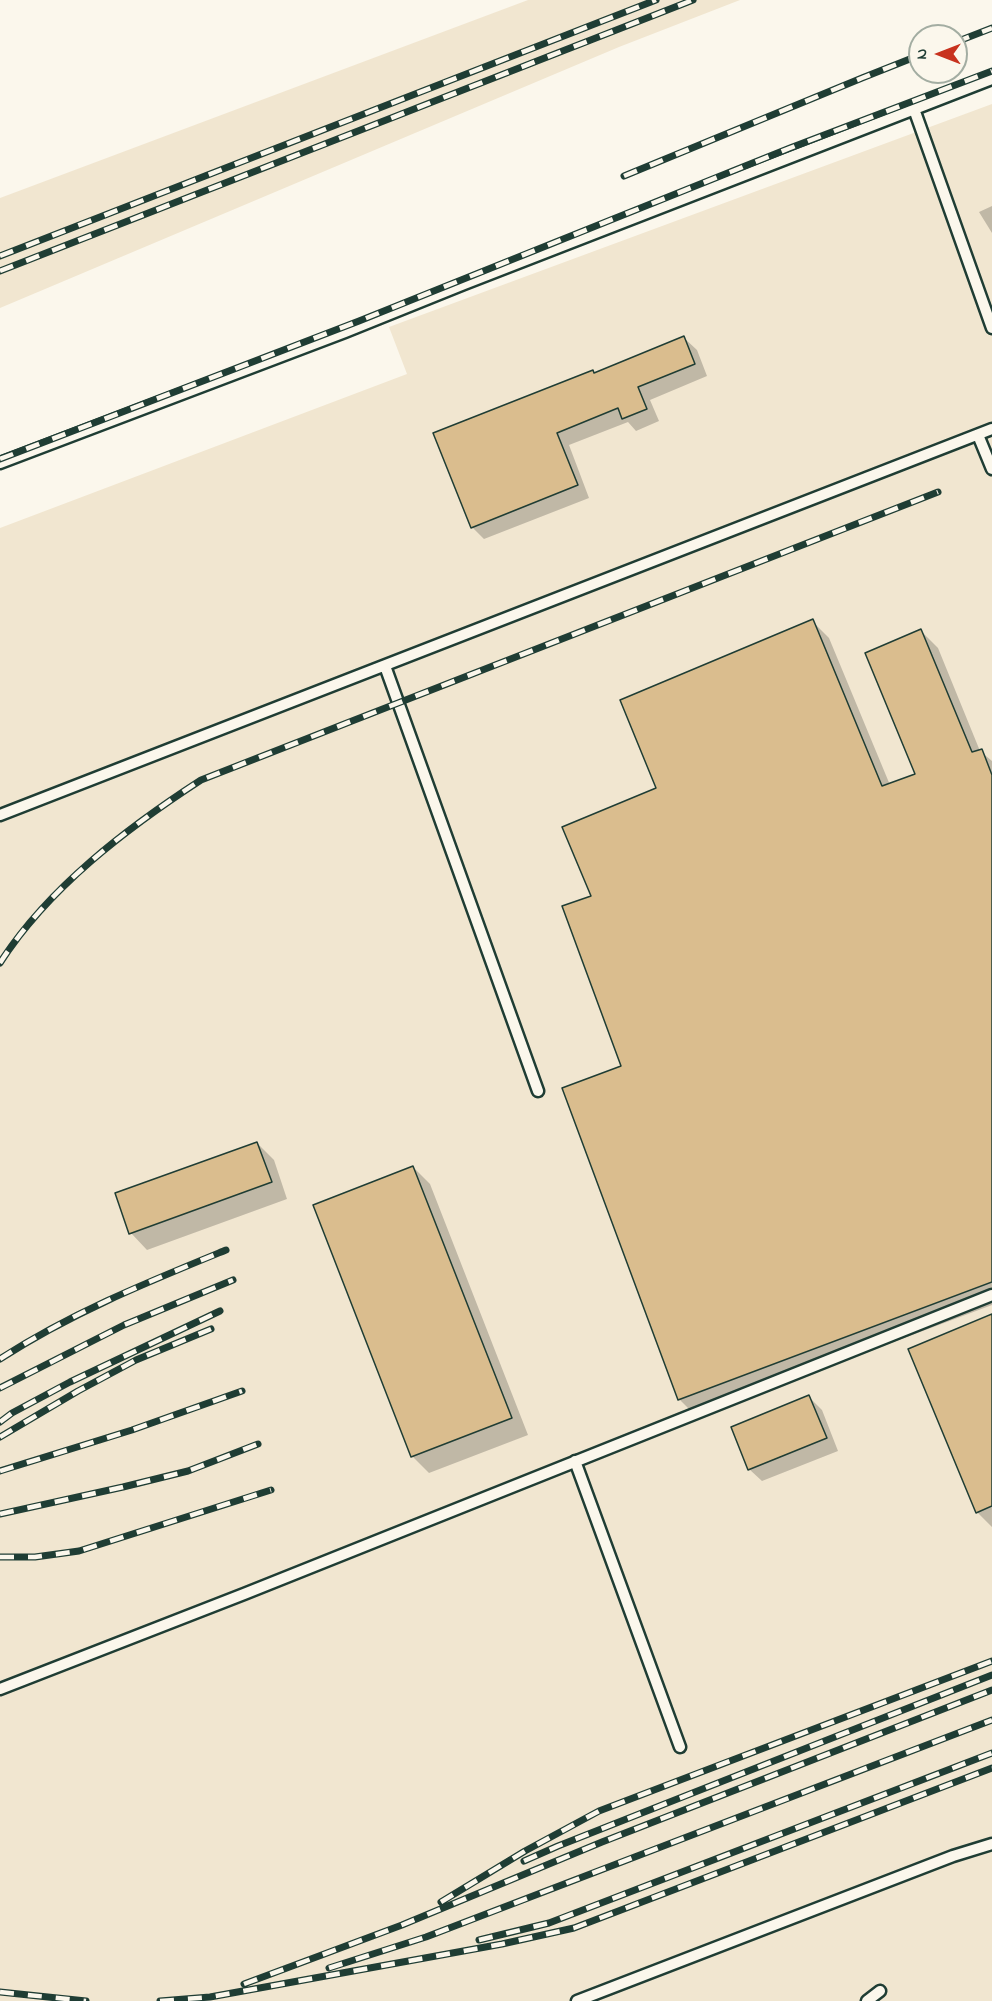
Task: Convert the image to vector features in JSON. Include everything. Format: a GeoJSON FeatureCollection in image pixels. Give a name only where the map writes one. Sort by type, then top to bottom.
{"type":"FeatureCollection","features":[{"type":"Feature","properties":{"kind":"lane"},"geometry":{"type":"LineString","coordinates":[[0,463],[334,336],[992,79]]}},
{"type":"Feature","properties":{"kind":"lane"},"geometry":{"type":"LineString","coordinates":[[914,109],[992,328]]}},
{"type":"Feature","properties":{"kind":"lane"},"geometry":{"type":"LineString","coordinates":[[0,815],[992,429]]}},
{"type":"Feature","properties":{"kind":"lane"},"geometry":{"type":"LineString","coordinates":[[978,435],[992,469]]}},
{"type":"Feature","properties":{"kind":"lane"},"geometry":{"type":"LineString","coordinates":[[385,666],[538,1091]]}},
{"type":"Feature","properties":{"kind":"lane"},"geometry":{"type":"LineString","coordinates":[[0,1689],[992,1295]]}},
{"type":"Feature","properties":{"kind":"lane"},"geometry":{"type":"LineString","coordinates":[[575,1461],[680,1747]]}},
{"type":"Feature","properties":{"kind":"lane"},"geometry":{"type":"LineString","coordinates":[[577,2001],[942,1860],[992,1844]]}},
{"type":"Feature","properties":{"kind":"lane"},"geometry":{"type":"LineString","coordinates":[[867,2001],[880,1991]]}},
{"type":"Feature","properties":{"kind":"shaded area"},"geometry":{"type":"Polygon","coordinates":[[[528,0],[740,0],[619,47],[0,308],[0,198],[528,0]]]}},
{"type":"Feature","properties":{"kind":"shaded area"},"geometry":{"type":"Polygon","coordinates":[[[992,104],[992,2001],[0,2001],[0,528],[407,374],[389,327],[992,104]]]}},
{"type":"Feature","properties":{"kind":"building"},"geometry":{"type":"Polygon","coordinates":[[[684,336],[695,364],[638,387],[647,409],[622,419],[618,408],[557,433],[578,485],[471,528],[433,433],[593,370],[594,373],[684,336]]]}},
{"type":"Feature","properties":{"kind":"building"},"geometry":{"type":"Polygon","coordinates":[[[813,619],[882,786],[915,774],[865,653],[921,629],[972,752],[982,749],[992,775],[992,1282],[678,1400],[562,1088],[621,1066],[562,906],[591,896],[562,827],[656,788],[620,700],[813,619]]]}},
{"type":"Feature","properties":{"kind":"building"},"geometry":{"type":"Polygon","coordinates":[[[257,1142],[272,1182],[129,1234],[115,1193],[257,1142]]]}},
{"type":"Feature","properties":{"kind":"building"},"geometry":{"type":"Polygon","coordinates":[[[413,1166],[512,1418],[411,1457],[313,1205],[413,1166]]]}},
{"type":"Feature","properties":{"kind":"building"},"geometry":{"type":"Polygon","coordinates":[[[992,1314],[992,1506],[976,1513],[908,1349],[992,1314]]]}},
{"type":"Feature","properties":{"kind":"building"},"geometry":{"type":"Polygon","coordinates":[[[809,1395],[827,1438],[748,1470],[731,1427],[809,1395]]]}},
{"type":"Feature","properties":{"kind":"railway"},"geometry":{"type":"LineString","coordinates":[[0,256],[656,0]]}},
{"type":"Feature","properties":{"kind":"railway"},"geometry":{"type":"LineString","coordinates":[[0,271],[693,0]]}},
{"type":"Feature","properties":{"kind":"railway"},"geometry":{"type":"LineString","coordinates":[[968,37],[992,28]]}},
{"type":"Feature","properties":{"kind":"railway"},"geometry":{"type":"LineString","coordinates":[[624,176],[908,60]]}},
{"type":"Feature","properties":{"kind":"railway"},"geometry":{"type":"LineString","coordinates":[[0,459],[359,321],[790,148],[992,71]]}},
{"type":"Feature","properties":{"kind":"railway"},"geometry":{"type":"LineString","coordinates":[[0,963],[41,910],[91,861],[145,818],[201,780],[938,492]]}},
{"type":"Feature","properties":{"kind":"railway"},"geometry":{"type":"LineString","coordinates":[[0,1359],[82,1313],[139,1286],[226,1250]]}},
{"type":"Feature","properties":{"kind":"railway"},"geometry":{"type":"LineString","coordinates":[[0,1388],[124,1325],[233,1280]]}},
{"type":"Feature","properties":{"kind":"railway"},"geometry":{"type":"LineString","coordinates":[[0,1422],[12,1413],[70,1382],[220,1311]]}},
{"type":"Feature","properties":{"kind":"railway"},"geometry":{"type":"LineString","coordinates":[[0,1437],[136,1360],[211,1329]]}},
{"type":"Feature","properties":{"kind":"railway"},"geometry":{"type":"LineString","coordinates":[[0,1471],[132,1430],[242,1391]]}},
{"type":"Feature","properties":{"kind":"railway"},"geometry":{"type":"LineString","coordinates":[[0,1514],[188,1471],[258,1444]]}},
{"type":"Feature","properties":{"kind":"railway"},"geometry":{"type":"LineString","coordinates":[[0,1557],[35,1557],[79,1551],[271,1490]]}},
{"type":"Feature","properties":{"kind":"railway"},"geometry":{"type":"LineString","coordinates":[[441,1902],[525,1851],[599,1811],[992,1661]]}},
{"type":"Feature","properties":{"kind":"railway"},"geometry":{"type":"LineString","coordinates":[[524,1861],[992,1675]]}},
{"type":"Feature","properties":{"kind":"railway"},"geometry":{"type":"LineString","coordinates":[[244,1984],[402,1925],[602,1842],[992,1690]]}},
{"type":"Feature","properties":{"kind":"railway"},"geometry":{"type":"LineString","coordinates":[[329,1968],[426,1937],[992,1720]]}},
{"type":"Feature","properties":{"kind":"railway"},"geometry":{"type":"LineString","coordinates":[[479,1940],[549,1923],[992,1753]]}},
{"type":"Feature","properties":{"kind":"railway"},"geometry":{"type":"LineString","coordinates":[[160,2001],[210,1997],[502,1944],[574,1928],[992,1768]]}},
{"type":"Feature","properties":{"kind":"railway"},"geometry":{"type":"LineString","coordinates":[[0,1992],[86,2001]]}}]}
